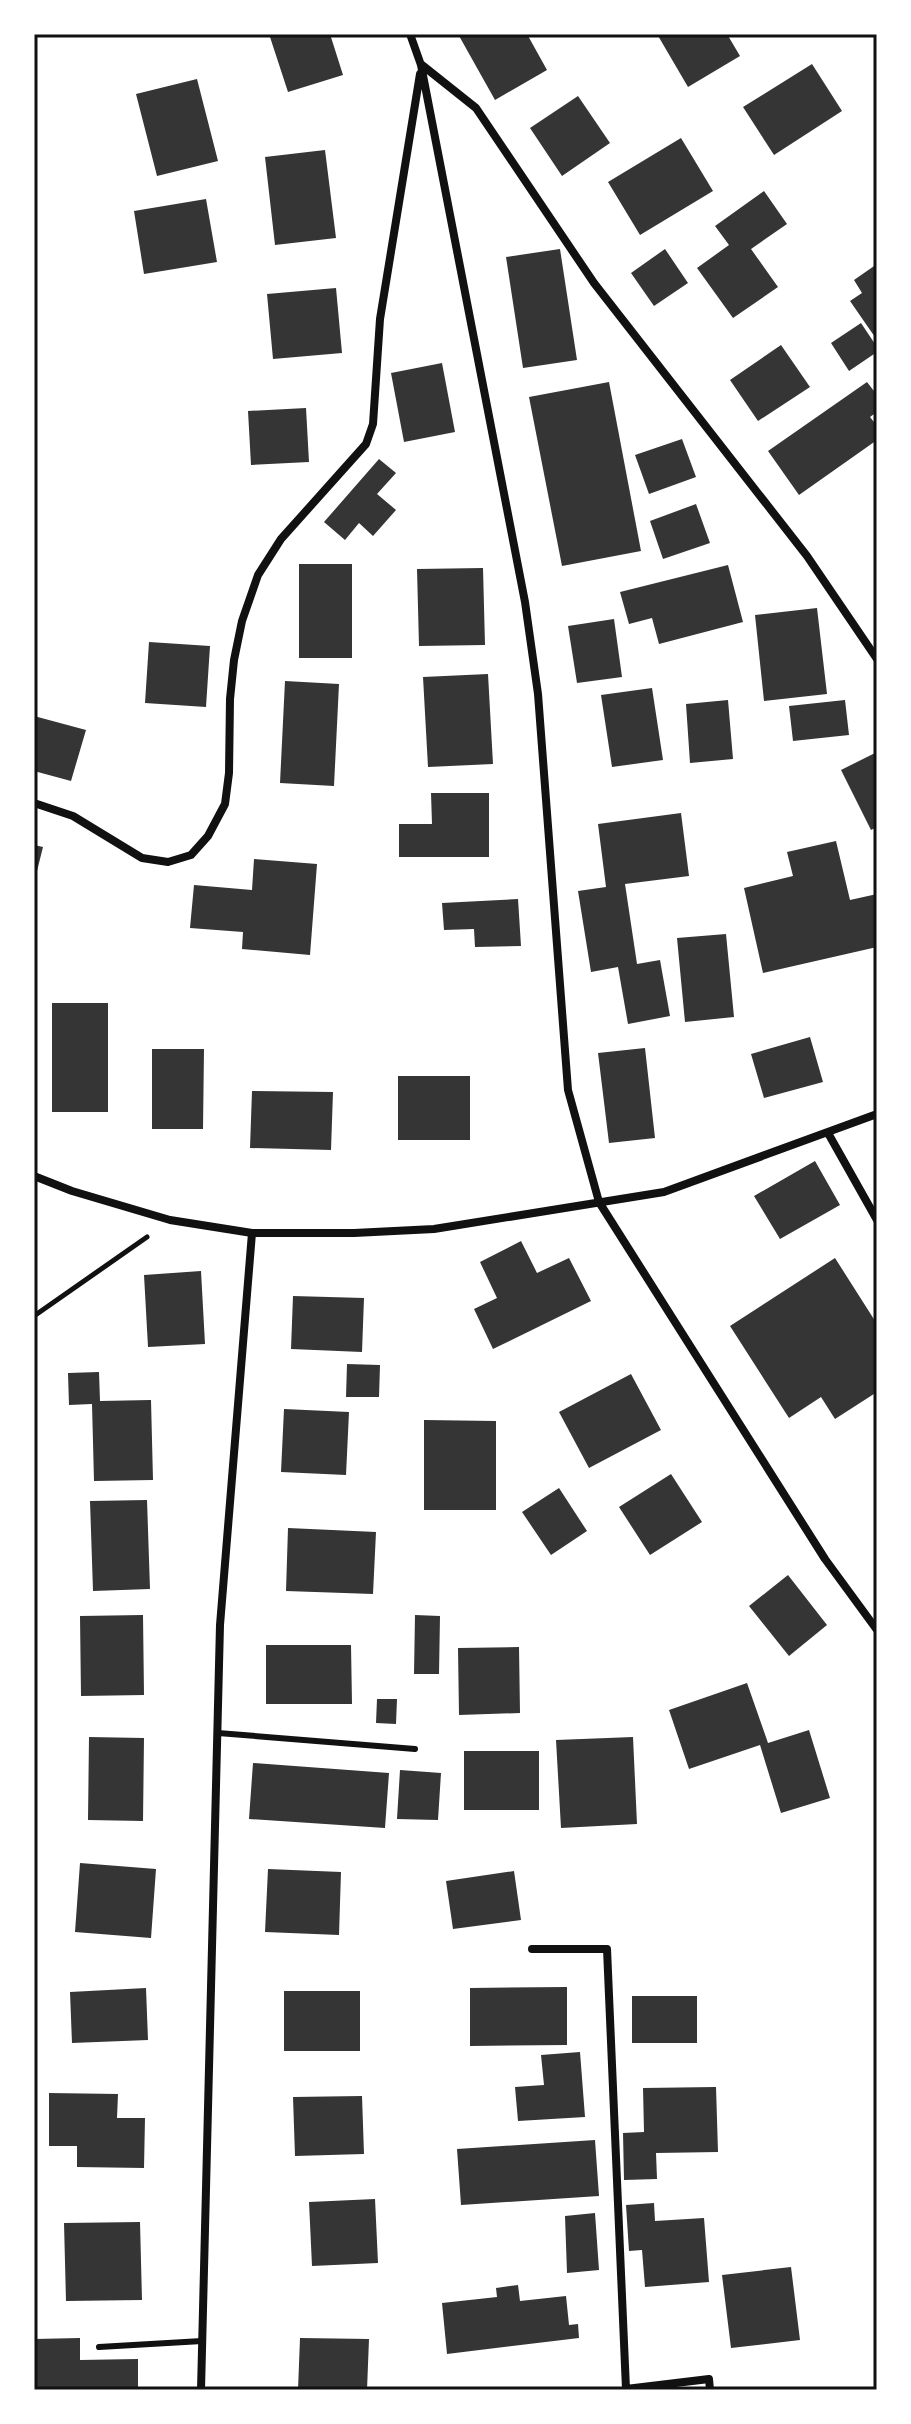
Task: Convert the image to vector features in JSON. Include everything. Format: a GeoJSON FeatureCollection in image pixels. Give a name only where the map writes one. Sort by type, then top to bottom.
{"type":"FeatureCollection","features":[{"type":"Feature","properties":{"kind":"street"},"geometry":{"type":"LineString","coordinates":[[410,34],[421,65],[525,602],[538,694],[568,1090],[599,1202],[825,1559],[877,1630]]}},
{"type":"Feature","properties":{"kind":"street"},"geometry":{"type":"LineString","coordinates":[[421,65],[476,108],[594,283],[807,556],[877,659]]}},
{"type":"Feature","properties":{"kind":"street"},"geometry":{"type":"LineString","coordinates":[[34,803],[73,816],[142,858],[168,862],[191,855],[208,836],[225,804],[234,660],[242,621],[258,575],[281,539],[366,444],[373,424],[380,319],[421,65]]}},
{"type":"Feature","properties":{"kind":"street"},"geometry":{"type":"LineString","coordinates":[[34,1176],[72,1191],[170,1220],[252,1233],[434,1229],[664,1192],[877,1114]]}},
{"type":"Feature","properties":{"kind":"street"},"geometry":{"type":"LineString","coordinates":[[828,1133],[877,1220]]}},
{"type":"Feature","properties":{"kind":"street"},"geometry":{"type":"LineString","coordinates":[[201,2390],[220,1625],[252,1233]]}},
{"type":"Feature","properties":{"kind":"street"},"geometry":{"type":"LineString","coordinates":[[532,1949],[607,1949],[625,2390],[709,2379],[710,2390]]}},
{"type":"Feature","properties":{"kind":"lane"},"geometry":{"type":"LineString","coordinates":[[218,1733],[415,1749]]}},
{"type":"Feature","properties":{"kind":"lane"},"geometry":{"type":"LineString","coordinates":[[99,2347],[202,2341]]}},
{"type":"Feature","properties":{"kind":"path"},"geometry":{"type":"LineString","coordinates":[[34,1316],[170,1220]]}},
{"type":"Feature","properties":{"kind":"building"},"geometry":{"type":"Polygon","coordinates":[[[278,34],[330,34],[343,75],[288,92],[270,37],[278,34]]]}},
{"type":"Feature","properties":{"kind":"building"},"geometry":{"type":"Polygon","coordinates":[[[458,34],[527,34],[547,70],[495,100],[458,34]]]}},
{"type":"Feature","properties":{"kind":"building"},"geometry":{"type":"Polygon","coordinates":[[[657,34],[727,34],[740,56],[688,87],[657,34]]]}},
{"type":"Feature","properties":{"kind":"building"},"geometry":{"type":"Polygon","coordinates":[[[812,64],[842,111],[774,155],[743,107],[812,64]]]}},
{"type":"Feature","properties":{"kind":"building"},"geometry":{"type":"Polygon","coordinates":[[[197,79],[218,161],[157,176],[136,94],[197,79]]]}},
{"type":"Feature","properties":{"kind":"building"},"geometry":{"type":"Polygon","coordinates":[[[578,96],[610,143],[562,176],[530,128],[578,96]]]}},
{"type":"Feature","properties":{"kind":"building"},"geometry":{"type":"Polygon","coordinates":[[[681,138],[713,191],[640,235],[608,182],[681,138]]]}},
{"type":"Feature","properties":{"kind":"building"},"geometry":{"type":"Polygon","coordinates":[[[325,150],[336,238],[275,245],[265,157],[325,150]]]}},
{"type":"Feature","properties":{"kind":"building"},"geometry":{"type":"Polygon","coordinates":[[[764,191],[787,224],[751,249],[778,287],[733,318],[697,268],[729,245],[715,226],[764,191]]]}},
{"type":"Feature","properties":{"kind":"building"},"geometry":{"type":"Polygon","coordinates":[[[206,199],[217,262],[144,274],[134,211],[206,199]]]}},
{"type":"Feature","properties":{"kind":"building"},"geometry":{"type":"Polygon","coordinates":[[[560,249],[577,360],[523,368],[506,257],[560,249]]]}},
{"type":"Feature","properties":{"kind":"building"},"geometry":{"type":"Polygon","coordinates":[[[665,249],[688,283],[654,306],[631,273],[665,249]]]}},
{"type":"Feature","properties":{"kind":"building"},"geometry":{"type":"Polygon","coordinates":[[[877,264],[877,340],[850,301],[862,293],[854,280],[877,264]]]}},
{"type":"Feature","properties":{"kind":"building"},"geometry":{"type":"Polygon","coordinates":[[[336,288],[342,353],[273,359],[267,294],[336,288]]]}},
{"type":"Feature","properties":{"kind":"building"},"geometry":{"type":"Polygon","coordinates":[[[861,323],[877,347],[877,352],[849,371],[831,343],[861,323]]]}},
{"type":"Feature","properties":{"kind":"building"},"geometry":{"type":"Polygon","coordinates":[[[781,345],[810,387],[758,421],[730,380],[781,345]]]}},
{"type":"Feature","properties":{"kind":"building"},"geometry":{"type":"Polygon","coordinates":[[[442,363],[455,432],[404,442],[391,373],[442,363]]]}},
{"type":"Feature","properties":{"kind":"building"},"geometry":{"type":"Polygon","coordinates":[[[609,382],[641,551],[562,566],[529,397],[609,382]]]}},
{"type":"Feature","properties":{"kind":"building"},"geometry":{"type":"Polygon","coordinates":[[[867,382],[877,395],[877,412],[870,417],[877,426],[877,440],[799,495],[768,451],[867,382]]]}},
{"type":"Feature","properties":{"kind":"building"},"geometry":{"type":"Polygon","coordinates":[[[306,408],[309,462],[251,465],[248,411],[306,408]]]}},
{"type":"Feature","properties":{"kind":"building"},"geometry":{"type":"Polygon","coordinates":[[[682,439],[696,477],[649,494],[635,455],[682,439]]]}},
{"type":"Feature","properties":{"kind":"building"},"geometry":{"type":"Polygon","coordinates":[[[379,459],[396,473],[377,494],[396,510],[373,536],[359,523],[345,540],[324,522],[379,459]]]}},
{"type":"Feature","properties":{"kind":"building"},"geometry":{"type":"Polygon","coordinates":[[[696,504],[710,543],[663,559],[650,521],[696,504]]]}},
{"type":"Feature","properties":{"kind":"building"},"geometry":{"type":"Polygon","coordinates":[[[299,564],[352,564],[352,658],[299,658],[299,564]]]}},
{"type":"Feature","properties":{"kind":"building"},"geometry":{"type":"Polygon","coordinates":[[[728,565],[743,622],[659,644],[652,618],[629,624],[620,592],[728,565]]]}},
{"type":"Feature","properties":{"kind":"building"},"geometry":{"type":"Polygon","coordinates":[[[483,568],[485,645],[419,646],[417,569],[483,568]]]}},
{"type":"Feature","properties":{"kind":"building"},"geometry":{"type":"Polygon","coordinates":[[[817,608],[827,694],[764,701],[755,615],[817,608]]]}},
{"type":"Feature","properties":{"kind":"building"},"geometry":{"type":"Polygon","coordinates":[[[614,619],[622,677],[577,683],[568,626],[614,619]]]}},
{"type":"Feature","properties":{"kind":"building"},"geometry":{"type":"Polygon","coordinates":[[[149,642],[210,646],[206,707],[145,703],[149,642]]]}},
{"type":"Feature","properties":{"kind":"building"},"geometry":{"type":"Polygon","coordinates":[[[488,674],[493,764],[428,767],[423,677],[488,674]]]}},
{"type":"Feature","properties":{"kind":"building"},"geometry":{"type":"Polygon","coordinates":[[[285,681],[339,684],[334,786],[280,783],[285,681]]]}},
{"type":"Feature","properties":{"kind":"building"},"geometry":{"type":"Polygon","coordinates":[[[652,688],[663,760],[612,767],[601,695],[652,688]]]}},
{"type":"Feature","properties":{"kind":"building"},"geometry":{"type":"Polygon","coordinates":[[[728,700],[733,759],[690,763],[686,704],[728,700]]]}},
{"type":"Feature","properties":{"kind":"building"},"geometry":{"type":"Polygon","coordinates":[[[845,700],[849,735],[793,741],[789,706],[845,700]]]}},
{"type":"Feature","properties":{"kind":"building"},"geometry":{"type":"Polygon","coordinates":[[[34,716],[86,730],[71,781],[34,771],[34,716]]]}},
{"type":"Feature","properties":{"kind":"building"},"geometry":{"type":"Polygon","coordinates":[[[877,752],[877,827],[871,830],[841,770],[877,752]]]}},
{"type":"Feature","properties":{"kind":"building"},"geometry":{"type":"Polygon","coordinates":[[[431,793],[489,793],[489,857],[399,857],[399,824],[432,824],[431,793]]]}},
{"type":"Feature","properties":{"kind":"building"},"geometry":{"type":"Polygon","coordinates":[[[681,813],[689,876],[625,884],[637,964],[660,960],[670,1016],[628,1024],[618,967],[591,972],[578,891],[606,887],[598,824],[681,813]]]}},
{"type":"Feature","properties":{"kind":"building"},"geometry":{"type":"Polygon","coordinates":[[[836,841],[850,900],[877,894],[877,947],[763,973],[744,888],[793,876],[787,852],[836,841]]]}},
{"type":"Feature","properties":{"kind":"building"},"geometry":{"type":"Polygon","coordinates":[[[34,845],[43,847],[35,879],[34,878],[34,845]]]}},
{"type":"Feature","properties":{"kind":"building"},"geometry":{"type":"Polygon","coordinates":[[[254,859],[317,864],[310,955],[242,949],[243,932],[190,928],[194,885],[252,890],[254,859]]]}},
{"type":"Feature","properties":{"kind":"building"},"geometry":{"type":"Polygon","coordinates":[[[518,899],[521,946],[475,947],[474,929],[444,930],[442,903],[518,899]]]}},
{"type":"Feature","properties":{"kind":"building"},"geometry":{"type":"Polygon","coordinates":[[[726,934],[734,1017],[685,1022],[677,938],[726,934]]]}},
{"type":"Feature","properties":{"kind":"building"},"geometry":{"type":"Polygon","coordinates":[[[52,1003],[108,1003],[108,1112],[52,1112],[52,1003]]]}},
{"type":"Feature","properties":{"kind":"building"},"geometry":{"type":"Polygon","coordinates":[[[810,1037],[823,1082],[764,1098],[751,1054],[810,1037]]]}},
{"type":"Feature","properties":{"kind":"building"},"geometry":{"type":"Polygon","coordinates":[[[645,1048],[655,1138],[609,1143],[598,1053],[645,1048]]]}},
{"type":"Feature","properties":{"kind":"building"},"geometry":{"type":"Polygon","coordinates":[[[152,1049],[204,1049],[203,1129],[152,1129],[152,1049]]]}},
{"type":"Feature","properties":{"kind":"building"},"geometry":{"type":"Polygon","coordinates":[[[398,1076],[470,1076],[470,1140],[398,1140],[398,1076]]]}},
{"type":"Feature","properties":{"kind":"building"},"geometry":{"type":"Polygon","coordinates":[[[252,1091],[333,1092],[331,1150],[250,1148],[252,1091]]]}},
{"type":"Feature","properties":{"kind":"building"},"geometry":{"type":"Polygon","coordinates":[[[815,1161],[840,1205],[780,1239],[754,1196],[815,1161]]]}},
{"type":"Feature","properties":{"kind":"building"},"geometry":{"type":"Polygon","coordinates":[[[521,1241],[537,1273],[569,1258],[591,1301],[493,1349],[474,1309],[497,1298],[480,1262],[521,1241]]]}},
{"type":"Feature","properties":{"kind":"building"},"geometry":{"type":"Polygon","coordinates":[[[835,1258],[877,1324],[877,1392],[835,1419],[821,1397],[789,1418],[730,1326],[835,1258]]]}},
{"type":"Feature","properties":{"kind":"building"},"geometry":{"type":"Polygon","coordinates":[[[201,1271],[205,1344],[148,1347],[144,1275],[201,1271]]]}},
{"type":"Feature","properties":{"kind":"building"},"geometry":{"type":"Polygon","coordinates":[[[293,1296],[364,1298],[362,1352],[291,1349],[293,1296]]]}},
{"type":"Feature","properties":{"kind":"building"},"geometry":{"type":"Polygon","coordinates":[[[347,1364],[380,1365],[379,1397],[346,1397],[347,1364]]]}},
{"type":"Feature","properties":{"kind":"building"},"geometry":{"type":"Polygon","coordinates":[[[99,1372],[100,1401],[151,1400],[153,1480],[94,1481],[92,1404],[69,1405],[68,1373],[99,1372]]]}},
{"type":"Feature","properties":{"kind":"building"},"geometry":{"type":"Polygon","coordinates":[[[631,1374],[661,1430],[589,1468],[559,1412],[631,1374]]]}},
{"type":"Feature","properties":{"kind":"building"},"geometry":{"type":"Polygon","coordinates":[[[284,1409],[349,1412],[346,1475],[281,1472],[284,1409]]]}},
{"type":"Feature","properties":{"kind":"building"},"geometry":{"type":"Polygon","coordinates":[[[424,1420],[496,1421],[496,1510],[424,1510],[424,1420]]]}},
{"type":"Feature","properties":{"kind":"building"},"geometry":{"type":"Polygon","coordinates":[[[671,1474],[702,1522],[650,1555],[619,1507],[671,1474]]]}},
{"type":"Feature","properties":{"kind":"building"},"geometry":{"type":"Polygon","coordinates":[[[559,1488],[587,1531],[551,1555],[522,1512],[559,1488]]]}},
{"type":"Feature","properties":{"kind":"building"},"geometry":{"type":"Polygon","coordinates":[[[147,1500],[150,1589],[93,1591],[90,1501],[147,1500]]]}},
{"type":"Feature","properties":{"kind":"building"},"geometry":{"type":"Polygon","coordinates":[[[288,1528],[376,1532],[373,1594],[286,1591],[288,1528]]]}},
{"type":"Feature","properties":{"kind":"building"},"geometry":{"type":"Polygon","coordinates":[[[788,1575],[827,1625],[789,1656],[749,1606],[788,1575]]]}},
{"type":"Feature","properties":{"kind":"building"},"geometry":{"type":"Polygon","coordinates":[[[143,1615],[144,1695],[81,1696],[80,1616],[143,1615]]]}},
{"type":"Feature","properties":{"kind":"building"},"geometry":{"type":"Polygon","coordinates":[[[415,1615],[440,1616],[439,1674],[414,1674],[415,1615]]]}},
{"type":"Feature","properties":{"kind":"building"},"geometry":{"type":"Polygon","coordinates":[[[266,1645],[351,1645],[352,1704],[266,1704],[266,1645]]]}},
{"type":"Feature","properties":{"kind":"building"},"geometry":{"type":"Polygon","coordinates":[[[519,1647],[520,1713],[459,1715],[458,1648],[519,1647]]]}},
{"type":"Feature","properties":{"kind":"building"},"geometry":{"type":"Polygon","coordinates":[[[747,1683],[768,1743],[809,1730],[830,1798],[781,1813],[760,1745],[689,1769],[669,1710],[747,1683]]]}},
{"type":"Feature","properties":{"kind":"building"},"geometry":{"type":"Polygon","coordinates":[[[377,1699],[397,1699],[396,1724],[376,1723],[377,1699]]]}},
{"type":"Feature","properties":{"kind":"building"},"geometry":{"type":"Polygon","coordinates":[[[89,1737],[144,1738],[143,1821],[88,1820],[89,1737]]]}},
{"type":"Feature","properties":{"kind":"building"},"geometry":{"type":"Polygon","coordinates":[[[633,1737],[637,1824],[561,1828],[556,1740],[633,1737]]]}},
{"type":"Feature","properties":{"kind":"building"},"geometry":{"type":"Polygon","coordinates":[[[464,1751],[539,1751],[539,1810],[464,1810],[464,1751]]]}},
{"type":"Feature","properties":{"kind":"building"},"geometry":{"type":"Polygon","coordinates":[[[253,1763],[389,1773],[385,1828],[249,1819],[253,1763]]]}},
{"type":"Feature","properties":{"kind":"building"},"geometry":{"type":"Polygon","coordinates":[[[400,1770],[441,1773],[438,1820],[397,1819],[400,1770]]]}},
{"type":"Feature","properties":{"kind":"building"},"geometry":{"type":"Polygon","coordinates":[[[80,1863],[156,1869],[151,1938],[75,1932],[80,1863]]]}},
{"type":"Feature","properties":{"kind":"building"},"geometry":{"type":"Polygon","coordinates":[[[268,1869],[341,1872],[339,1935],[265,1932],[268,1869]]]}},
{"type":"Feature","properties":{"kind":"building"},"geometry":{"type":"Polygon","coordinates":[[[514,1871],[521,1920],[453,1929],[446,1881],[514,1871]]]}},
{"type":"Feature","properties":{"kind":"building"},"geometry":{"type":"Polygon","coordinates":[[[567,1987],[567,2045],[470,2046],[470,1988],[567,1987]]]}},
{"type":"Feature","properties":{"kind":"building"},"geometry":{"type":"Polygon","coordinates":[[[146,1988],[148,2040],[72,2043],[70,1992],[146,1988]]]}},
{"type":"Feature","properties":{"kind":"building"},"geometry":{"type":"Polygon","coordinates":[[[284,1991],[360,1991],[360,2051],[284,2051],[284,1991]]]}},
{"type":"Feature","properties":{"kind":"building"},"geometry":{"type":"Polygon","coordinates":[[[632,1996],[697,1996],[697,2043],[632,2043],[632,1996]]]}},
{"type":"Feature","properties":{"kind":"building"},"geometry":{"type":"Polygon","coordinates":[[[580,2052],[585,2117],[518,2121],[515,2087],[544,2085],[541,2055],[580,2052]]]}},
{"type":"Feature","properties":{"kind":"building"},"geometry":{"type":"Polygon","coordinates":[[[716,2087],[718,2152],[656,2153],[657,2179],[624,2180],[623,2133],[644,2132],[643,2088],[716,2087]]]}},
{"type":"Feature","properties":{"kind":"building"},"geometry":{"type":"Polygon","coordinates":[[[49,2093],[118,2094],[117,2118],[145,2118],[144,2168],[77,2167],[77,2146],[49,2146],[49,2093]]]}},
{"type":"Feature","properties":{"kind":"building"},"geometry":{"type":"Polygon","coordinates":[[[362,2096],[364,2154],[295,2156],[293,2097],[362,2096]]]}},
{"type":"Feature","properties":{"kind":"building"},"geometry":{"type":"Polygon","coordinates":[[[595,2140],[599,2196],[461,2205],[457,2149],[595,2140]]]}},
{"type":"Feature","properties":{"kind":"building"},"geometry":{"type":"Polygon","coordinates":[[[375,2199],[378,2263],[312,2266],[309,2202],[375,2199]]]}},
{"type":"Feature","properties":{"kind":"building"},"geometry":{"type":"Polygon","coordinates":[[[654,2203],[655,2221],[704,2218],[709,2282],[645,2287],[642,2250],[629,2251],[626,2205],[654,2203]]]}},
{"type":"Feature","properties":{"kind":"building"},"geometry":{"type":"Polygon","coordinates":[[[595,2213],[599,2270],[567,2273],[565,2216],[595,2213]]]}},
{"type":"Feature","properties":{"kind":"building"},"geometry":{"type":"Polygon","coordinates":[[[140,2222],[142,2300],[66,2301],[64,2223],[140,2222]]]}},
{"type":"Feature","properties":{"kind":"building"},"geometry":{"type":"Polygon","coordinates":[[[791,2267],[800,2340],[731,2348],[722,2275],[791,2267]]]}},
{"type":"Feature","properties":{"kind":"building"},"geometry":{"type":"Polygon","coordinates":[[[518,2285],[520,2301],[566,2296],[569,2325],[578,2324],[579,2338],[447,2354],[442,2303],[497,2297],[496,2288],[518,2285]]]}},
{"type":"Feature","properties":{"kind":"building"},"geometry":{"type":"Polygon","coordinates":[[[80,2338],[80,2360],[138,2359],[138,2390],[34,2390],[34,2339],[80,2338]]]}},
{"type":"Feature","properties":{"kind":"building"},"geometry":{"type":"Polygon","coordinates":[[[300,2338],[369,2339],[367,2390],[298,2390],[300,2338]]]}}]}
